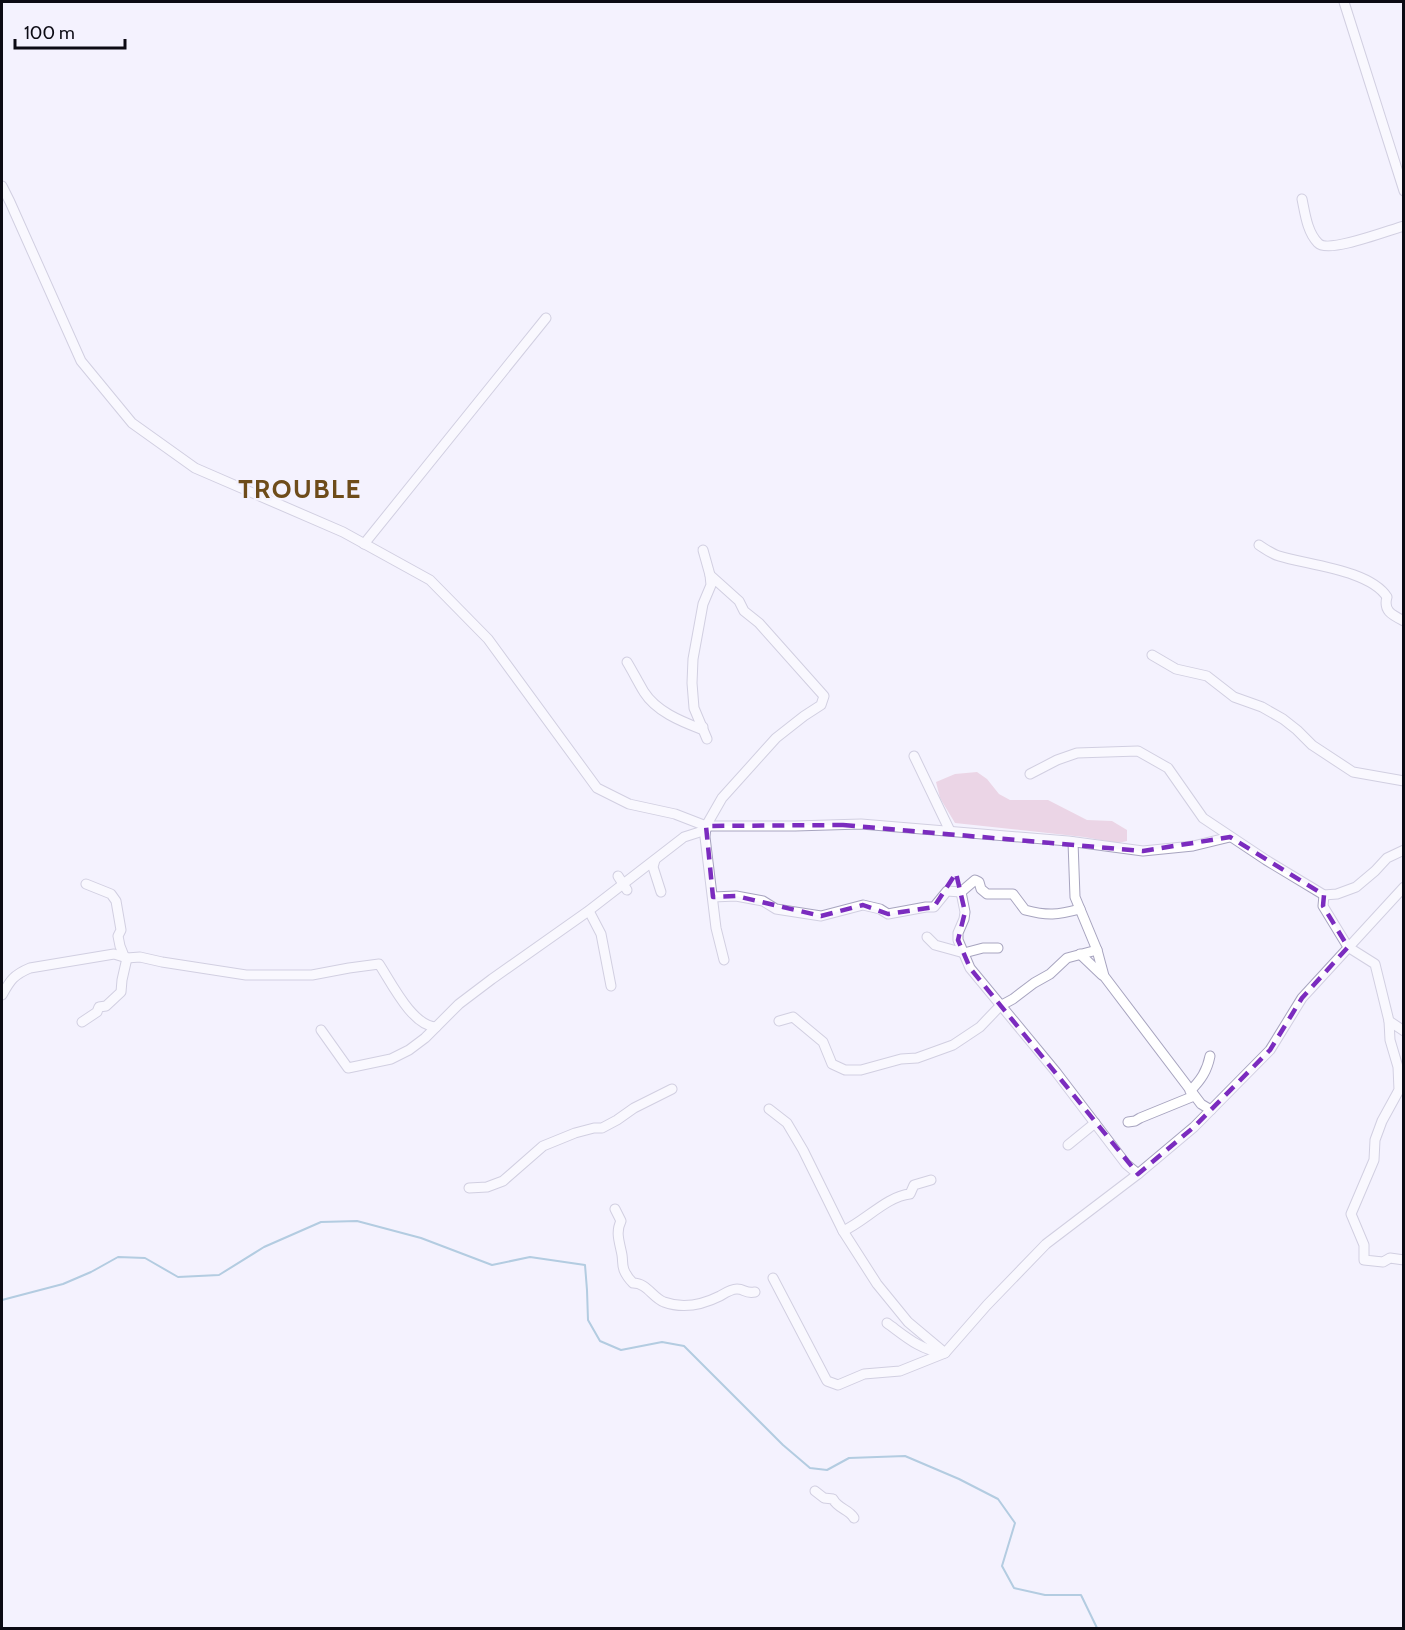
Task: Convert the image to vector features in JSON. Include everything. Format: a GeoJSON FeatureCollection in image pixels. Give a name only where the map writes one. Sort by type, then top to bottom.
{"type":"FeatureCollection","features":[{"type":"Feature","properties":{"kind":"street"},"geometry":{"type":"LineString","coordinates":[[1344,2],[1404,191]]}},
{"type":"Feature","properties":{"kind":"street"},"geometry":{"type":"LineString","coordinates":[[2,186],[81,361],[132,423],[195,468],[343,532],[430,580],[488,639],[597,788],[629,804],[675,813],[706,828]]}},
{"type":"Feature","properties":{"kind":"street"},"geometry":{"type":"LineString","coordinates":[[1302,199],[1310,231],[1316,242],[1322,246],[1348,243],[1404,226]]}},
{"type":"Feature","properties":{"kind":"street"},"geometry":{"type":"LineString","coordinates":[[364,544],[546,318]]}},
{"type":"Feature","properties":{"kind":"street"},"geometry":{"type":"LineString","coordinates":[[1259,545],[1277,556],[1354,574],[1383,591],[1387,597],[1386,609],[1404,621]]}},
{"type":"Feature","properties":{"kind":"street"},"geometry":{"type":"LineString","coordinates":[[703,550],[711,585],[703,604],[693,659],[692,683],[694,708],[707,739]]}},
{"type":"Feature","properties":{"kind":"street"},"geometry":{"type":"LineString","coordinates":[[710,575],[739,601],[744,611],[759,623],[825,696],[821,705],[776,738],[744,773],[722,798],[706,828],[716,928],[724,960]]}},
{"type":"Feature","properties":{"kind":"street"},"geometry":{"type":"LineString","coordinates":[[1152,655],[1176,669],[1207,676],[1234,697],[1262,707],[1282,719],[1312,745],[1353,772],[1404,781]]}},
{"type":"Feature","properties":{"kind":"street"},"geometry":{"type":"LineString","coordinates":[[627,662],[645,694],[657,706],[684,723],[703,728]]}},
{"type":"Feature","properties":{"kind":"street"},"geometry":{"type":"LineString","coordinates":[[1030,774],[1077,753],[1138,750],[1168,768],[1203,818],[1324,895],[1337,894],[1356,887],[1375,872],[1387,858],[1404,850]]}},
{"type":"Feature","properties":{"kind":"street"},"geometry":{"type":"LineString","coordinates":[[914,756],[950,831]]}},
{"type":"Feature","properties":{"kind":"street"},"geometry":{"type":"LineString","coordinates":[[321,1030],[348,1068],[391,1059],[409,1050],[425,1038],[459,1004],[492,979],[589,911],[622,883],[684,837],[706,828],[861,824],[1073,842],[1143,851],[1193,846],[1230,837]]}},
{"type":"Feature","properties":{"kind":"street"},"geometry":{"type":"LineString","coordinates":[[1073,842],[1075,897],[1097,950],[1104,976]]}},
{"type":"Feature","properties":{"kind":"street"},"geometry":{"type":"LineString","coordinates":[[655,860],[653,867],[661,892]]}},
{"type":"Feature","properties":{"kind":"street"},"geometry":{"type":"LineString","coordinates":[[713,897],[736,896],[763,901],[776,909],[821,916],[864,905],[880,909],[888,914],[934,907],[947,891],[961,892],[975,880],[987,894],[1013,894],[1024,910],[1058,915],[1080,909]]}},
{"type":"Feature","properties":{"kind":"street"},"geometry":{"type":"LineString","coordinates":[[86,884],[111,894],[116,901],[121,930],[118,936],[124,956],[127,958]]}},
{"type":"Feature","properties":{"kind":"street"},"geometry":{"type":"LineString","coordinates":[[773,1278],[827,1381],[838,1385],[864,1374],[900,1371],[945,1353],[987,1305],[1046,1244],[1138,1174],[1211,1110],[1270,1050],[1302,998],[1404,887]]}},
{"type":"Feature","properties":{"kind":"street"},"geometry":{"type":"LineString","coordinates":[[961,892],[965,912],[958,940],[970,968],[1056,1072],[1126,1164],[1138,1174]]}},
{"type":"Feature","properties":{"kind":"street"},"geometry":{"type":"LineString","coordinates":[[1324,895],[1323,906],[1348,947],[1375,964],[1389,1021],[1390,1040],[1398,1067],[1399,1090],[1382,1120],[1375,1140],[1374,1160],[1351,1214],[1364,1245],[1364,1260],[1383,1262],[1390,1258],[1404,1260]]}},
{"type":"Feature","properties":{"kind":"street"},"geometry":{"type":"LineString","coordinates":[[589,911],[601,933],[611,986]]}},
{"type":"Feature","properties":{"kind":"street"},"geometry":{"type":"LineString","coordinates":[[927,937],[935,945],[964,953],[983,948],[998,948]]}},
{"type":"Feature","properties":{"kind":"street"},"geometry":{"type":"LineString","coordinates":[[778,1021],[793,1017],[823,1042],[832,1064],[845,1070],[861,1070],[901,1059],[917,1058],[953,1046],[980,1027],[1000,1005],[1050,974],[1067,958],[1097,950]]}},
{"type":"Feature","properties":{"kind":"street"},"geometry":{"type":"LineString","coordinates":[[2,995],[12,978],[19,972],[114,954],[127,958],[140,957],[246,975],[312,975],[379,964],[420,1021],[429,1027],[436,1027]]}},
{"type":"Feature","properties":{"kind":"street"},"geometry":{"type":"LineString","coordinates":[[1080,954],[1104,976],[1192,1093],[1201,1104],[1211,1110]]}},
{"type":"Feature","properties":{"kind":"street"},"geometry":{"type":"LineString","coordinates":[[82,1022],[121,992],[127,958]]}},
{"type":"Feature","properties":{"kind":"street"},"geometry":{"type":"LineString","coordinates":[[1389,1021],[1404,1031]]}},
{"type":"Feature","properties":{"kind":"street"},"geometry":{"type":"LineString","coordinates":[[1128,1122],[1135,1121],[1192,1093],[1208,1068],[1210,1056]]}},
{"type":"Feature","properties":{"kind":"street"},"geometry":{"type":"LineString","coordinates":[[469,1188],[487,1187],[503,1181],[543,1146],[575,1133],[602,1128],[634,1108],[672,1089]]}},
{"type":"Feature","properties":{"kind":"street"},"geometry":{"type":"LineString","coordinates":[[768,1109],[787,1123],[843,1231],[877,1284],[908,1322],[945,1353]]}},
{"type":"Feature","properties":{"kind":"street"},"geometry":{"type":"LineString","coordinates":[[1068,1144],[1095,1123]]}},
{"type":"Feature","properties":{"kind":"street"},"geometry":{"type":"LineString","coordinates":[[843,1231],[855,1226],[901,1194],[910,1194],[914,1185],[931,1180]]}},
{"type":"Feature","properties":{"kind":"street"},"geometry":{"type":"LineString","coordinates":[[615,1209],[621,1221],[618,1226],[617,1240],[625,1272],[633,1283],[639,1283],[662,1301],[675,1305],[696,1306],[728,1291],[738,1289],[748,1293],[755,1292]]}},
{"type":"Feature","properties":{"kind":"street"},"geometry":{"type":"LineString","coordinates":[[887,1323],[919,1346],[933,1352],[945,1353]]}},
{"type":"Feature","properties":{"kind":"street"},"geometry":{"type":"LineString","coordinates":[[815,1491],[824,1498],[833,1499],[836,1505],[850,1512],[854,1518]]}},
{"type":"Feature","properties":{"kind":"highlighted area"},"geometry":{"type":"Polygon","coordinates":[[[843,825],[1143,851],[1230,837],[1324,895],[1323,906],[1348,947],[1302,998],[1270,1050],[1194,1127],[1138,1174],[970,968],[958,940],[965,912],[956,873],[934,907],[888,914],[863,905],[821,916],[736,896],[713,897],[706,826],[843,825]]]}},
{"type":"Feature","properties":{"kind":"shaded area"},"geometry":{"type":"Polygon","coordinates":[[[977,772],[987,779],[999,794],[1010,800],[1048,800],[1087,820],[1112,821],[1127,830],[1127,841],[1118,843],[1084,837],[955,823],[940,798],[936,782],[955,774],[977,772]]]}},
{"type":"Feature","properties":{"kind":"waterway"},"geometry":{"type":"LineString","coordinates":[[2,1300],[63,1284],[118,1257],[145,1258],[178,1277],[219,1275],[264,1247],[321,1222],[357,1221],[421,1238],[492,1265],[530,1257],[585,1265],[588,1320],[600,1341],[621,1350],[662,1342],[684,1346],[783,1445],[810,1468],[827,1470],[849,1458],[905,1456],[998,1499],[1015,1523],[1002,1566],[1014,1588],[1045,1595],[1081,1595],[1097,1628]]}},
{"type":"Feature","properties":{"kind":"district","name":"TROUBLE"},"geometry":{"type":"Point","coordinates":[300,489]}}]}
